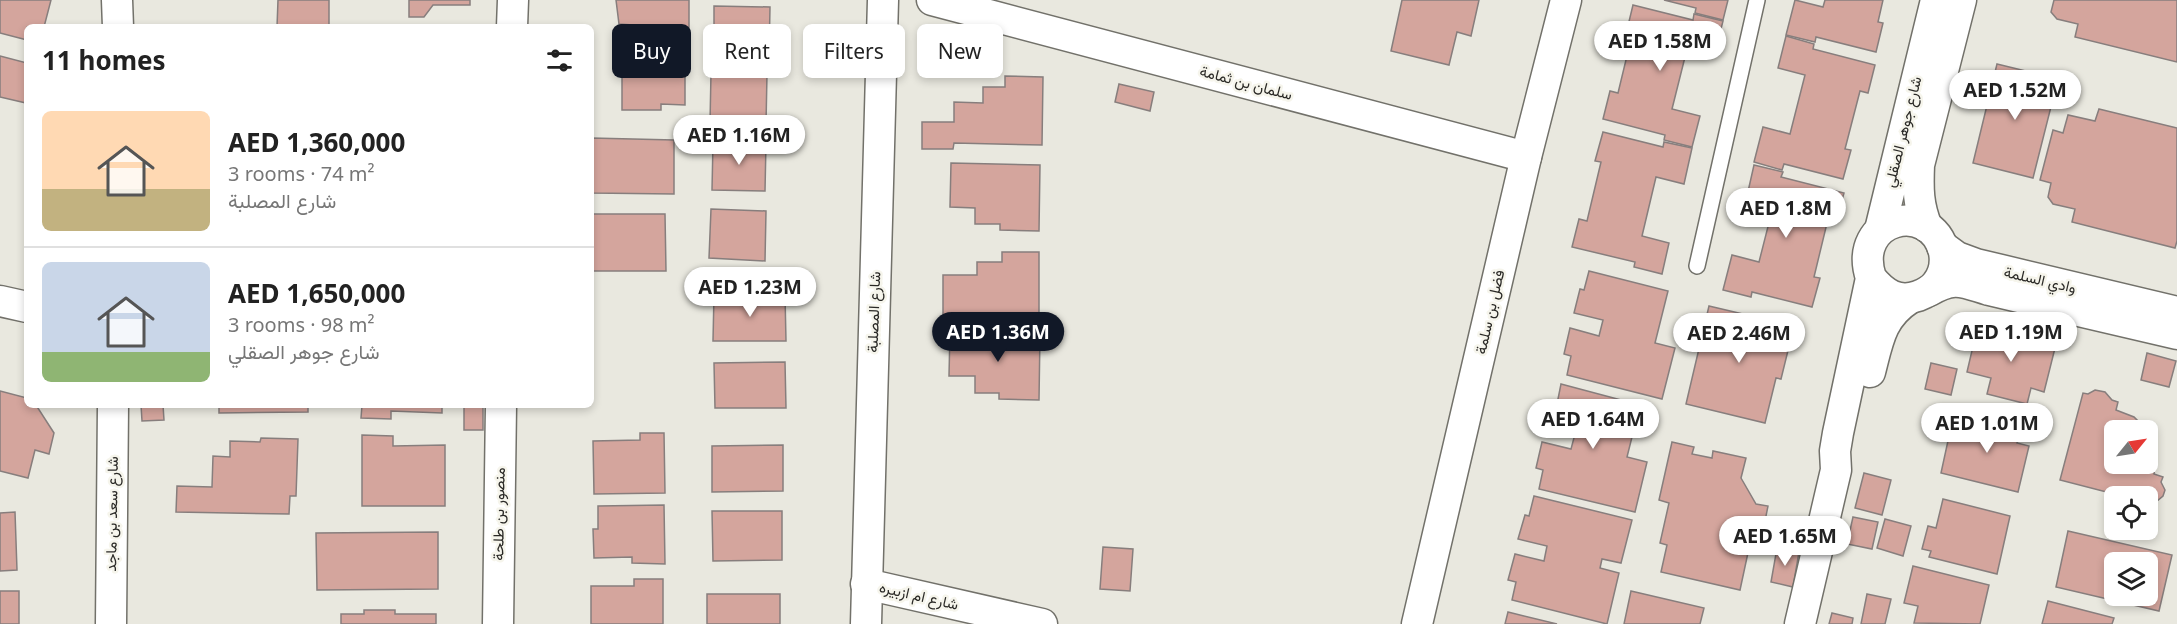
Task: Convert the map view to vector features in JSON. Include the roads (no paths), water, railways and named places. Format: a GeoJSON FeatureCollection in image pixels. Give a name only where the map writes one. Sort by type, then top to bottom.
{"type":"FeatureCollection","features":[{"type":"Feature","properties":{"kind":"street"},"geometry":{"type":"LineString","coordinates":[[117,0],[118,24]]}},
{"type":"Feature","properties":{"kind":"street"},"geometry":{"type":"LineString","coordinates":[[512,24],[513,0]]}},
{"type":"Feature","properties":{"kind":"street","name":"شارع المصلبة"},"geometry":{"type":"LineString","coordinates":[[866,624],[883,0]]}},
{"type":"Feature","properties":{"kind":"street","name":"سلمان بن ثمامة"},"geometry":{"type":"LineString","coordinates":[[932,0],[1526,157]]}},
{"type":"Feature","properties":{"kind":"street","name":"فضل بن سلمة"},"geometry":{"type":"LineString","coordinates":[[1417,624],[1526,157],[1566,0]]}},
{"type":"Feature","properties":{"kind":"street","name":"شارع جوهر الصقلي"},"geometry":{"type":"LineString","coordinates":[[1880,230],[1936,0]]}},
{"type":"Feature","properties":{"kind":"street","name":"شارع جوهر الصقلي"},"geometry":{"type":"LineString","coordinates":[[1934,236],[1920,209],[1919,165],[1960,0]]}},
{"type":"Feature","properties":{"kind":"street"},"geometry":{"type":"LineString","coordinates":[[1836,470],[1848,454],[1881,332],[1892,313],[1919,295],[1938,282],[1943,271],[1945,258],[1934,236],[1916,222],[1903,220],[1891,223],[1880,230],[1872,240],[1867,252],[1867,266],[1871,278],[1881,290],[1894,297],[1919,295]]}},
{"type":"Feature","properties":{"kind":"street","name":"وادي السلمة"},"geometry":{"type":"LineString","coordinates":[[1934,236],[1957,257],[1976,264],[2177,312]]}},
{"type":"Feature","properties":{"kind":"street"},"geometry":{"type":"LineString","coordinates":[[1800,624],[1836,470],[1835,451],[1871,278]]}},
{"type":"Feature","properties":{"kind":"street","name":"وادي السلمة"},"geometry":{"type":"LineString","coordinates":[[1919,295],[1945,282],[1959,281],[2177,334]]}},
{"type":"Feature","properties":{"kind":"street"},"geometry":{"type":"LineString","coordinates":[[0,301],[24,306]]}},
{"type":"Feature","properties":{"kind":"street","name":"شارع سعد بن ماجد"},"geometry":{"type":"LineString","coordinates":[[111,624],[113,408]]}},
{"type":"Feature","properties":{"kind":"street","name":"منصور بن طلحة"},"geometry":{"type":"LineString","coordinates":[[498,624],[501,408]]}},
{"type":"Feature","properties":{"kind":"street","name":"شارع ام ازبيره"},"geometry":{"type":"LineString","coordinates":[[866,584],[1042,624]]}},
{"type":"Feature","properties":{"kind":"lane"},"geometry":{"type":"LineString","coordinates":[[1697,266],[1757,0]]}}]}
